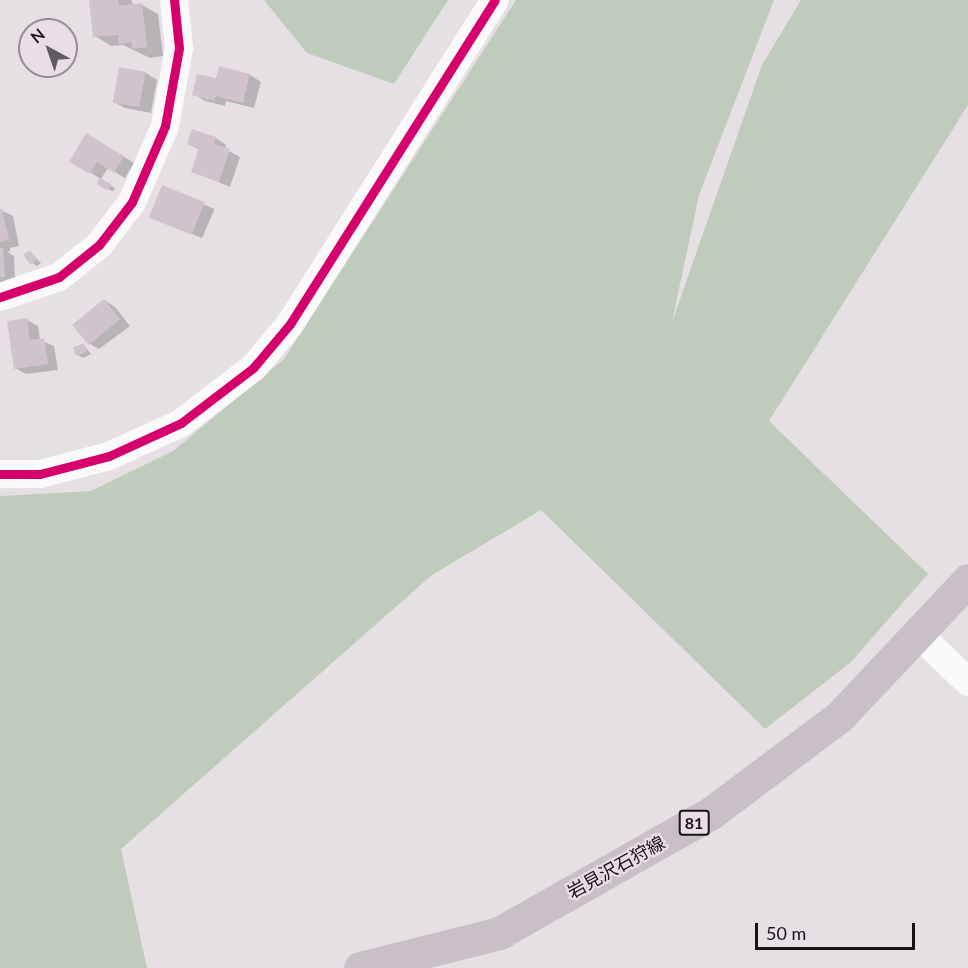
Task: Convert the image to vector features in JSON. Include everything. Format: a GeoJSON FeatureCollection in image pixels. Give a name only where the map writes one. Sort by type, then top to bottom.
{"type":"FeatureCollection","features":[{"type":"Feature","properties":{"kind":"main road","name":"岩見沢石狩線"},"geometry":{"type":"LineString","coordinates":[[360,968],[499,933],[711,813],[840,717],[968,580]]}},
{"type":"Feature","properties":{"kind":"street"},"geometry":{"type":"LineString","coordinates":[[0,297],[58,278],[99,245],[132,202],[165,126],[179,48],[174,0]]}},
{"type":"Feature","properties":{"kind":"street"},"geometry":{"type":"LineString","coordinates":[[0,474],[40,474],[109,456],[182,423],[253,368],[290,324],[495,0]]}},
{"type":"Feature","properties":{"kind":"street"},"geometry":{"type":"LineString","coordinates":[[918,634],[968,682]]}},
{"type":"Feature","properties":{"kind":"green space"},"geometry":{"type":"Polygon","coordinates":[[[264,0],[448,0],[394,84],[307,53],[264,0]]]}},
{"type":"Feature","properties":{"kind":"green space"},"geometry":{"type":"Polygon","coordinates":[[[516,0],[774,0],[699,195],[672,322],[762,65],[801,0],[968,0],[968,105],[769,421],[928,574],[851,662],[765,729],[541,510],[432,575],[121,849],[147,968],[0,968],[0,496],[91,491],[173,451],[284,359],[516,0]]]}},
{"type":"Feature","properties":{"kind":"building"},"geometry":{"type":"Polygon","coordinates":[[[89,0],[118,0],[119,6],[142,3],[147,47],[132,49],[132,42],[119,44],[118,35],[93,37],[89,0]]]}},
{"type":"Feature","properties":{"kind":"building"},"geometry":{"type":"Polygon","coordinates":[[[219,66],[250,74],[243,103],[216,96],[214,101],[192,95],[197,74],[216,78],[219,66]]]}},
{"type":"Feature","properties":{"kind":"building"},"geometry":{"type":"Polygon","coordinates":[[[119,67],[146,72],[139,107],[113,102],[119,67]]]}},
{"type":"Feature","properties":{"kind":"building"},"geometry":{"type":"Polygon","coordinates":[[[192,129],[216,137],[214,144],[230,149],[219,182],[191,172],[199,148],[187,144],[192,129]]]}},
{"type":"Feature","properties":{"kind":"building"},"geometry":{"type":"Polygon","coordinates":[[[86,133],[124,156],[114,173],[97,162],[90,174],[69,162],[86,133]]]}},
{"type":"Feature","properties":{"kind":"building"},"geometry":{"type":"Polygon","coordinates":[[[100,178],[111,184],[108,190],[97,184],[100,178]]]}},
{"type":"Feature","properties":{"kind":"building"},"geometry":{"type":"Polygon","coordinates":[[[162,185],[205,202],[192,235],[149,217],[162,185]]]}},
{"type":"Feature","properties":{"kind":"building"},"geometry":{"type":"Polygon","coordinates":[[[2,208],[9,240],[0,242],[0,209],[2,208]]]}},
{"type":"Feature","properties":{"kind":"building"},"geometry":{"type":"Polygon","coordinates":[[[0,248],[3,248],[5,277],[0,277],[0,248]]]}},
{"type":"Feature","properties":{"kind":"building"},"geometry":{"type":"Polygon","coordinates":[[[30,250],[37,260],[30,264],[23,255],[30,250]]]}},
{"type":"Feature","properties":{"kind":"building"},"geometry":{"type":"Polygon","coordinates":[[[104,299],[120,319],[88,345],[72,325],[104,299]]]}},
{"type":"Feature","properties":{"kind":"building"},"geometry":{"type":"Polygon","coordinates":[[[27,318],[30,340],[44,338],[48,364],[14,369],[7,321],[27,318]]]}},
{"type":"Feature","properties":{"kind":"building"},"geometry":{"type":"Polygon","coordinates":[[[84,343],[87,351],[76,356],[73,347],[84,343]]]}},
{"type":"Feature","properties":{"kind":"cycle path"},"geometry":{"type":"LineString","coordinates":[[0,297],[59,277],[99,245],[132,202],[165,126],[179,48],[174,0]]}},
{"type":"Feature","properties":{"kind":"cycle path"},"geometry":{"type":"LineString","coordinates":[[0,474],[40,474],[109,456],[181,423],[253,368],[290,324],[495,0]]}}]}
